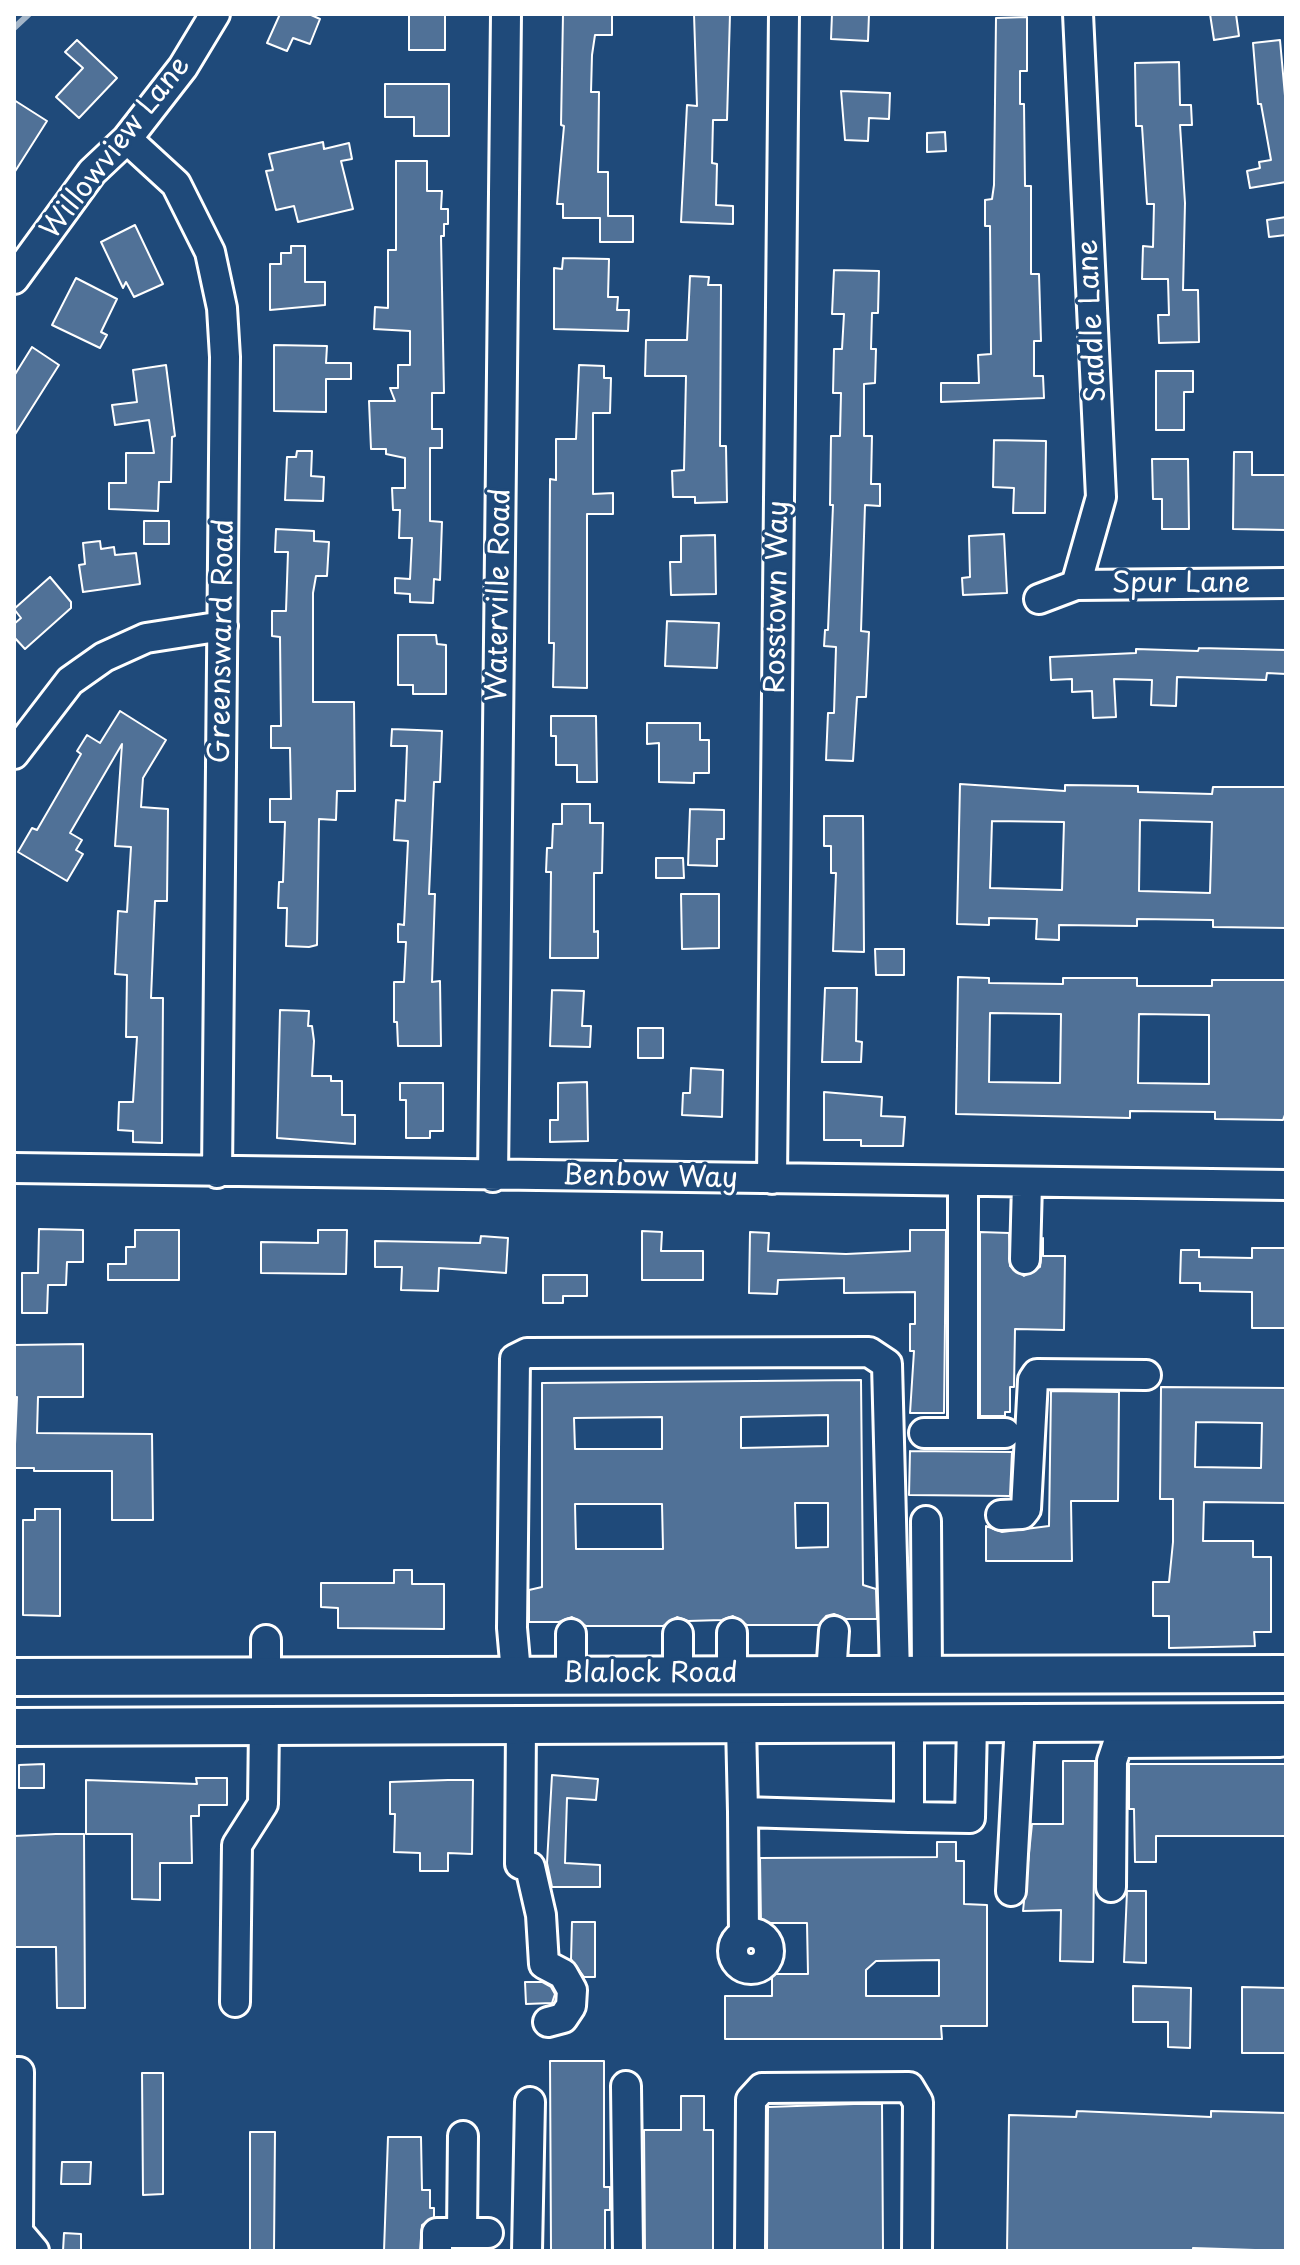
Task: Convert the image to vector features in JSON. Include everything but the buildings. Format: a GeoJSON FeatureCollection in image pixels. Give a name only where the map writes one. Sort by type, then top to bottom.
{"type":"FeatureCollection","features":[{"type":"Feature","properties":{"kind":"main road","name":"Blalock Road"},"geometry":{"type":"LineString","coordinates":[[14,1677],[266,1658],[516,1673],[1286,1674]]}},
{"type":"Feature","properties":{"kind":"main road"},"geometry":{"type":"LineString","coordinates":[[264,1726],[266,1658]]}},
{"type":"Feature","properties":{"kind":"main road"},"geometry":{"type":"LineString","coordinates":[[586,1674],[604,1724]]}},
{"type":"Feature","properties":{"kind":"main road"},"geometry":{"type":"LineString","coordinates":[[908,1723],[911,1675]]}},
{"type":"Feature","properties":{"kind":"main road"},"geometry":{"type":"LineString","coordinates":[[1154,1676],[1154,1732]]}},
{"type":"Feature","properties":{"kind":"main road","name":"Blalock Road"},"geometry":{"type":"LineString","coordinates":[[14,1727],[1020,1723],[1154,1732],[1286,1722]]}},
{"type":"Feature","properties":{"kind":"street","name":"Willowview Lane"},"geometry":{"type":"LineString","coordinates":[[14,279],[92,172],[127,139],[183,67],[215,14]]}},
{"type":"Feature","properties":{"kind":"street","name":"Waterville Road"},"geometry":{"type":"LineString","coordinates":[[493,1177],[506,14]]}},
{"type":"Feature","properties":{"kind":"street","name":"Rosstown Way"},"geometry":{"type":"LineString","coordinates":[[772,1179],[784,14]]}},
{"type":"Feature","properties":{"kind":"street","name":"Saddle Lane"},"geometry":{"type":"LineString","coordinates":[[1076,585],[1101,497],[1078,14]]}},
{"type":"Feature","properties":{"kind":"street","name":"Greensward Road"},"geometry":{"type":"LineString","coordinates":[[127,139],[176,184],[210,252],[222,308],[225,357],[217,1173]]}},
{"type":"Feature","properties":{"kind":"street","name":"Spur Lane"},"geometry":{"type":"LineString","coordinates":[[1076,585],[1286,583]]}},
{"type":"Feature","properties":{"kind":"street"},"geometry":{"type":"LineString","coordinates":[[1039,599],[1076,585]]}},
{"type":"Feature","properties":{"kind":"street"},"geometry":{"type":"LineString","coordinates":[[14,754],[70,681],[104,657],[146,638],[223,626]]}},
{"type":"Feature","properties":{"kind":"street","name":"Benbow Way"},"geometry":{"type":"LineString","coordinates":[[14,1168],[493,1177],[1286,1185]]}},
{"type":"Feature","properties":{"kind":"street"},"geometry":{"type":"LineString","coordinates":[[963,1183],[963,1433]]}},
{"type":"Feature","properties":{"kind":"street"},"geometry":{"type":"LineString","coordinates":[[1025,1259],[1027,1183]]}},
{"type":"Feature","properties":{"kind":"street"},"geometry":{"type":"LineString","coordinates":[[516,1673],[512,1628],[515,1359],[527,1353],[869,1352],[887,1364],[911,1675]]}},
{"type":"Feature","properties":{"kind":"street"},"geometry":{"type":"LineString","coordinates":[[1001,1515],[1022,1514],[1026,1509],[1033,1380],[1037,1374],[1146,1375]]}},
{"type":"Feature","properties":{"kind":"street"},"geometry":{"type":"LineString","coordinates":[[924,1433],[1005,1433]]}},
{"type":"Feature","properties":{"kind":"street"},"geometry":{"type":"LineString","coordinates":[[911,1675],[926,1521]]}},
{"type":"Feature","properties":{"kind":"street"},"geometry":{"type":"LineString","coordinates":[[831,1675],[834,1631]]}},
{"type":"Feature","properties":{"kind":"street"},"geometry":{"type":"LineString","coordinates":[[732,1633],[732,1675]]}},
{"type":"Feature","properties":{"kind":"street"},"geometry":{"type":"LineString","coordinates":[[571,1634],[586,1674]]}},
{"type":"Feature","properties":{"kind":"street"},"geometry":{"type":"LineString","coordinates":[[678,1634],[678,1674]]}},
{"type":"Feature","properties":{"kind":"street"},"geometry":{"type":"LineString","coordinates":[[908,1723],[909,1817]]}},
{"type":"Feature","properties":{"kind":"street"},"geometry":{"type":"LineString","coordinates":[[743,1812],[970,1818],[972,1723]]}},
{"type":"Feature","properties":{"kind":"street"},"geometry":{"type":"LineString","coordinates":[[1011,1891],[1020,1723]]}},
{"type":"Feature","properties":{"kind":"street"},"geometry":{"type":"LineString","coordinates":[[731,1941],[743,1812],[741,1724]]}},
{"type":"Feature","properties":{"kind":"street"},"geometry":{"type":"LineString","coordinates":[[521,1725],[520,1864],[530,1867],[541,1915],[544,1964],[563,1974],[572,1990],[571,2006],[563,2018],[548,2022]]}},
{"type":"Feature","properties":{"kind":"street"},"geometry":{"type":"LineString","coordinates":[[235,2002],[237,1845],[263,1804],[264,1726]]}},
{"type":"Feature","properties":{"kind":"street"},"geometry":{"type":"LineString","coordinates":[[1111,1887],[1112,1761],[1118,1743],[1154,1732],[1280,1742],[1286,1738]]}},
{"type":"Feature","properties":{"kind":"street"},"geometry":{"type":"LineString","coordinates":[[14,2072],[19,2072],[18,2232],[34,2251]]}},
{"type":"Feature","properties":{"kind":"street"},"geometry":{"type":"LineString","coordinates":[[626,2086],[628,2251]]}},
{"type":"Feature","properties":{"kind":"street"},"geometry":{"type":"LineString","coordinates":[[750,2251],[751,2100],[762,2088],[909,2087],[918,2102],[917,2251]]}},
{"type":"Feature","properties":{"kind":"street"},"geometry":{"type":"LineString","coordinates":[[527,2251],[530,2102]]}},
{"type":"Feature","properties":{"kind":"street"},"geometry":{"type":"LineString","coordinates":[[437,2251],[437,2233],[475,2233],[463,2136]]}},
{"type":"Feature","properties":{"kind":"waterway"},"geometry":{"type":"LineString","coordinates":[[14,28],[29,14]]}}]}
